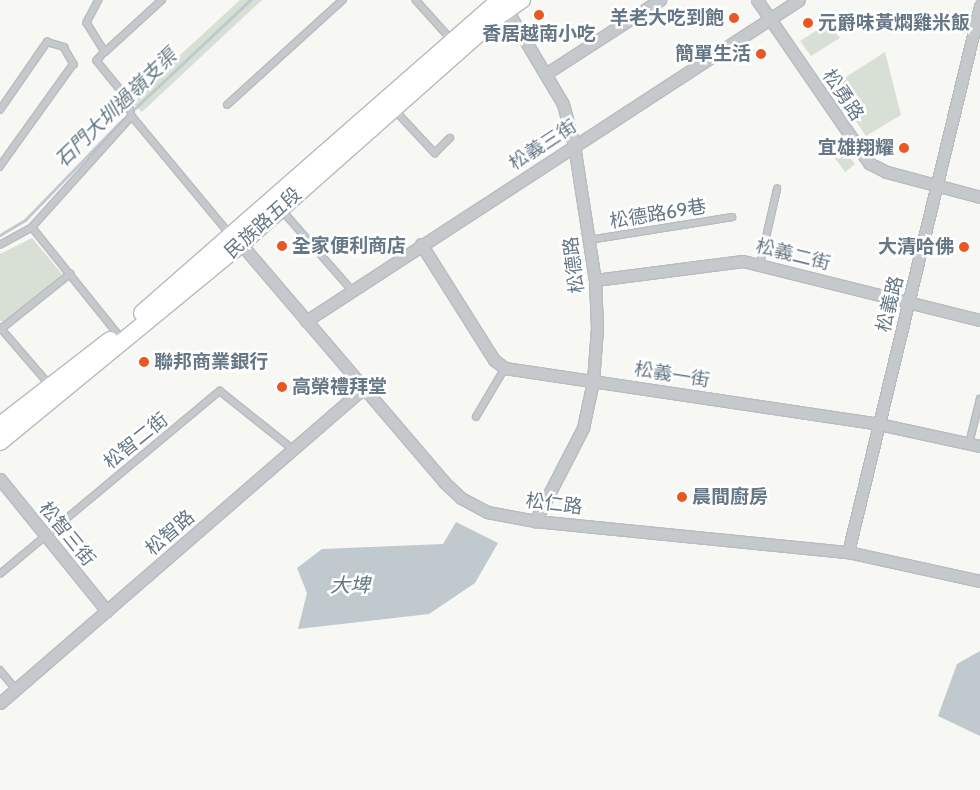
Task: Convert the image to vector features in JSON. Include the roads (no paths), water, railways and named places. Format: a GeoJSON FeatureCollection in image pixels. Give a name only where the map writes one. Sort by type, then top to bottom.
{"type":"FeatureCollection","features":[{"type":"Feature","properties":{"kind":"main road","name":"民族路五段"},"geometry":{"type":"LineString","coordinates":[[0,442],[54,391],[121,338],[236,240],[455,45],[505,3],[522,0]]}},
{"type":"Feature","properties":{"kind":"main road","name":"民族路五段"},"geometry":{"type":"LineString","coordinates":[[236,240],[280,207],[394,108],[455,45]]}},
{"type":"Feature","properties":{"kind":"main road","name":"民族路五段"},"geometry":{"type":"LineString","coordinates":[[0,425],[54,391]]}},
{"type":"Feature","properties":{"kind":"street"},"geometry":{"type":"LineString","coordinates":[[547,73],[660,0]]}},
{"type":"Feature","properties":{"kind":"street","name":"松勇路"},"geometry":{"type":"LineString","coordinates":[[757,0],[869,163],[887,172],[980,197]]}},
{"type":"Feature","properties":{"kind":"street","name":"松義三街"},"geometry":{"type":"LineString","coordinates":[[306,321],[421,244],[799,0]]}},
{"type":"Feature","properties":{"kind":"street","name":"松德路"},"geometry":{"type":"LineString","coordinates":[[505,3],[547,73],[563,104],[574,145],[595,280],[597,328],[593,381],[583,428],[536,521]]}},
{"type":"Feature","properties":{"kind":"street","name":"松義路"},"geometry":{"type":"LineString","coordinates":[[848,552],[908,302],[939,186],[980,6]]}},
{"type":"Feature","properties":{"kind":"street","name":"松仁路"},"geometry":{"type":"LineString","coordinates":[[236,240],[362,389],[461,498],[487,512],[536,521],[848,552],[980,580]]}},
{"type":"Feature","properties":{"kind":"street"},"geometry":{"type":"LineString","coordinates":[[421,244],[494,360],[505,368]]}},
{"type":"Feature","properties":{"kind":"street","name":"松義二街"},"geometry":{"type":"LineString","coordinates":[[595,280],[733,261],[760,264],[980,320]]}},
{"type":"Feature","properties":{"kind":"street","name":"松義一街"},"geometry":{"type":"LineString","coordinates":[[505,368],[879,424],[975,445]]}},
{"type":"Feature","properties":{"kind":"street","name":"松智路"},"geometry":{"type":"LineString","coordinates":[[0,703],[362,389]]}},
{"type":"Feature","properties":{"kind":"street","name":"松智三街"},"geometry":{"type":"LineString","coordinates":[[0,479],[107,611]]}},
{"type":"Feature","properties":{"kind":"lane"},"geometry":{"type":"LineString","coordinates":[[99,0],[87,23],[105,52]]}},
{"type":"Feature","properties":{"kind":"lane"},"geometry":{"type":"LineString","coordinates":[[162,0],[105,52],[97,62],[128,99],[132,116],[236,240]]}},
{"type":"Feature","properties":{"kind":"lane"},"geometry":{"type":"LineString","coordinates":[[228,105],[342,0]]}},
{"type":"Feature","properties":{"kind":"lane"},"geometry":{"type":"LineString","coordinates":[[416,0],[455,45]]}},
{"type":"Feature","properties":{"kind":"lane"},"geometry":{"type":"LineString","coordinates":[[0,110],[47,42],[64,47],[74,64],[0,167]]}},
{"type":"Feature","properties":{"kind":"lane"},"geometry":{"type":"LineString","coordinates":[[394,108],[436,153],[450,138]]}},
{"type":"Feature","properties":{"kind":"lane"},"geometry":{"type":"LineString","coordinates":[[0,245],[32,227],[132,116]]}},
{"type":"Feature","properties":{"kind":"lane"},"geometry":{"type":"LineString","coordinates":[[760,264],[777,189]]}},
{"type":"Feature","properties":{"kind":"lane"},"geometry":{"type":"LineString","coordinates":[[280,207],[352,290]]}},
{"type":"Feature","properties":{"kind":"lane","name":"松德路69巷"},"geometry":{"type":"LineString","coordinates":[[590,240],[732,217]]}},
{"type":"Feature","properties":{"kind":"lane"},"geometry":{"type":"LineString","coordinates":[[32,227],[121,338]]}},
{"type":"Feature","properties":{"kind":"lane"},"geometry":{"type":"LineString","coordinates":[[54,391],[0,329],[70,274]]}},
{"type":"Feature","properties":{"kind":"lane"},"geometry":{"type":"LineString","coordinates":[[476,417],[505,368]]}},
{"type":"Feature","properties":{"kind":"lane","name":"松智二街"},"geometry":{"type":"LineString","coordinates":[[0,574],[44,535],[220,391],[293,449]]}},
{"type":"Feature","properties":{"kind":"lane"},"geometry":{"type":"LineString","coordinates":[[975,445],[980,399]]}},
{"type":"Feature","properties":{"kind":"lane"},"geometry":{"type":"LineString","coordinates":[[0,670],[17,690]]}},
{"type":"Feature","properties":{"kind":"water","name":"大埤"},"geometry":{"type":"Polygon","coordinates":[[[456,522],[498,543],[475,583],[429,614],[298,629],[307,593],[297,568],[322,549],[443,544],[456,522]]]}},
{"type":"Feature","properties":{"kind":"water"},"geometry":{"type":"Polygon","coordinates":[[[980,651],[980,736],[938,716],[957,664],[980,651]]]}},
{"type":"Feature","properties":{"kind":"waterway","name":"石門大圳過嶺支渠"},"geometry":{"type":"LineString","coordinates":[[0,235],[25,220],[117,125],[250,0]]}},
{"type":"Feature","properties":{"kind":"place","name":"香居越南小吃"},"geometry":{"type":"Point","coordinates":[539,15]}},
{"type":"Feature","properties":{"kind":"place","name":"羊老大吃到飽"},"geometry":{"type":"Point","coordinates":[734,18]}},
{"type":"Feature","properties":{"kind":"place","name":"元爵味黃燜雞米飯"},"geometry":{"type":"Point","coordinates":[808,23]}},
{"type":"Feature","properties":{"kind":"place","name":"簡單生活"},"geometry":{"type":"Point","coordinates":[761,54]}},
{"type":"Feature","properties":{"kind":"place","name":"宜雄翔耀"},"geometry":{"type":"Point","coordinates":[904,148]}},
{"type":"Feature","properties":{"kind":"place","name":"全家便利商店"},"geometry":{"type":"Point","coordinates":[282,246]}},
{"type":"Feature","properties":{"kind":"place","name":"大清哈佛"},"geometry":{"type":"Point","coordinates":[964,247]}},
{"type":"Feature","properties":{"kind":"place","name":"聯邦商業銀行"},"geometry":{"type":"Point","coordinates":[144,362]}},
{"type":"Feature","properties":{"kind":"place","name":"高榮禮拜堂"},"geometry":{"type":"Point","coordinates":[282,387]}},
{"type":"Feature","properties":{"kind":"place","name":"晨間廚房"},"geometry":{"type":"Point","coordinates":[682,497]}}]}
